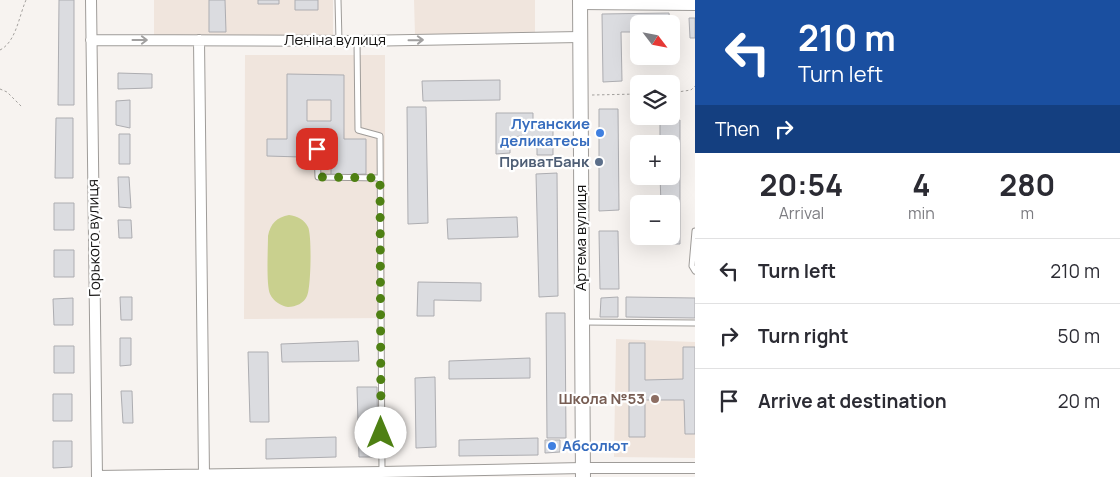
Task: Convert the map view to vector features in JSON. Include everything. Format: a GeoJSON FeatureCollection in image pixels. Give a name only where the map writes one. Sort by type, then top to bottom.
{"type":"FeatureCollection","features":[{"type":"Feature","properties":{"kind":"street","name":"Горького вулиця"},"geometry":{"type":"LineString","coordinates":[[91,0],[97,477]]}},
{"type":"Feature","properties":{"kind":"street"},"geometry":{"type":"LineString","coordinates":[[580,2],[695,5]]}},
{"type":"Feature","properties":{"kind":"street","name":"Артема вулиця"},"geometry":{"type":"LineString","coordinates":[[580,2],[583,472]]}},
{"type":"Feature","properties":{"kind":"street","name":"Леніна вулиця"},"geometry":{"type":"LineString","coordinates":[[91,40],[357,41],[580,37]]}},
{"type":"Feature","properties":{"kind":"street"},"geometry":{"type":"LineString","coordinates":[[199,40],[204,475]]}},
{"type":"Feature","properties":{"kind":"street"},"geometry":{"type":"LineString","coordinates":[[97,477],[583,472],[695,468]]}},
{"type":"Feature","properties":{"kind":"lane"},"geometry":{"type":"LineString","coordinates":[[338,0],[339,41]]}},
{"type":"Feature","properties":{"kind":"lane"},"geometry":{"type":"LineString","coordinates":[[357,41],[358,130],[380,136],[382,475]]}},
{"type":"Feature","properties":{"kind":"lane"},"geometry":{"type":"LineString","coordinates":[[317,149],[318,177],[380,178]]}},
{"type":"Feature","properties":{"kind":"lane"},"geometry":{"type":"LineString","coordinates":[[695,231],[692,266],[695,271]]}},
{"type":"Feature","properties":{"kind":"lane"},"geometry":{"type":"LineString","coordinates":[[582,322],[695,323]]}},
{"type":"Feature","properties":{"kind":"path"},"geometry":{"type":"LineString","coordinates":[[0,50],[7,46],[12,37],[26,0]]}},
{"type":"Feature","properties":{"kind":"path"},"geometry":{"type":"LineString","coordinates":[[680,92],[691,90],[695,86]]}},
{"type":"Feature","properties":{"kind":"path"},"geometry":{"type":"LineString","coordinates":[[0,89],[7,92],[22,107]]}},
{"type":"Feature","properties":{"kind":"path"},"geometry":{"type":"LineString","coordinates":[[580,95],[630,94]]}},
{"type":"Feature","properties":{"kind":"shaded area"},"geometry":{"type":"Polygon","coordinates":[[[154,0],[333,0],[333,36],[154,36],[154,0]]]}},
{"type":"Feature","properties":{"kind":"shaded area"},"geometry":{"type":"Polygon","coordinates":[[[414,0],[535,0],[535,32],[415,35],[414,0]]]}},
{"type":"Feature","properties":{"kind":"shaded area"},"geometry":{"type":"Polygon","coordinates":[[[245,55],[385,55],[385,318],[244,319],[245,55]]]}},
{"type":"Feature","properties":{"kind":"shaded area","name":"Школа №53"},"geometry":{"type":"Polygon","coordinates":[[[616,339],[695,342],[695,458],[614,457],[616,339]]]}},
{"type":"Feature","properties":{"kind":"green space"},"geometry":{"type":"Polygon","coordinates":[[[289,215],[300,218],[308,227],[310,261],[307,296],[299,304],[288,307],[278,303],[270,294],[268,283],[268,236],[270,228],[278,219],[289,215]]]}},
{"type":"Feature","properties":{"kind":"building"},"geometry":{"type":"Polygon","coordinates":[[[59,0],[74,0],[74,105],[58,105],[59,0]]]}},
{"type":"Feature","properties":{"kind":"building"},"geometry":{"type":"Polygon","coordinates":[[[209,0],[225,0],[226,32],[209,32],[209,0]]]}},
{"type":"Feature","properties":{"kind":"building"},"geometry":{"type":"Polygon","coordinates":[[[258,0],[279,0],[279,4],[258,4],[258,0]]]}},
{"type":"Feature","properties":{"kind":"building"},"geometry":{"type":"Polygon","coordinates":[[[295,0],[318,0],[318,10],[295,10],[295,0]]]}},
{"type":"Feature","properties":{"kind":"building"},"geometry":{"type":"Polygon","coordinates":[[[669,13],[669,15],[630,15],[630,32],[621,32],[622,81],[603,82],[602,14],[669,13]]]}},
{"type":"Feature","properties":{"kind":"building"},"geometry":{"type":"Polygon","coordinates":[[[689,18],[695,18],[695,38],[690,38],[689,18]]]}},
{"type":"Feature","properties":{"kind":"building"},"geometry":{"type":"Polygon","coordinates":[[[118,73],[152,74],[152,88],[118,89],[118,73]]]}},
{"type":"Feature","properties":{"kind":"building"},"geometry":{"type":"Polygon","coordinates":[[[287,74],[344,75],[344,139],[366,139],[366,174],[331,175],[331,135],[301,134],[301,157],[267,156],[267,139],[287,139],[287,74]],[[307,100],[307,121],[331,121],[331,100],[307,100]]]}},
{"type":"Feature","properties":{"kind":"building"},"geometry":{"type":"Polygon","coordinates":[[[500,80],[500,100],[423,101],[422,81],[500,80]]]}},
{"type":"Feature","properties":{"kind":"building"},"geometry":{"type":"Polygon","coordinates":[[[130,100],[130,128],[116,125],[116,101],[130,100]]]}},
{"type":"Feature","properties":{"kind":"building"},"geometry":{"type":"Polygon","coordinates":[[[407,107],[426,107],[428,223],[408,224],[407,107]]]}},
{"type":"Feature","properties":{"kind":"building"},"geometry":{"type":"Polygon","coordinates":[[[599,109],[618,109],[619,210],[599,211],[599,109]]]}},
{"type":"Feature","properties":{"kind":"building"},"geometry":{"type":"Polygon","coordinates":[[[496,113],[533,113],[533,124],[553,124],[553,155],[537,155],[537,142],[522,142],[522,136],[510,137],[510,153],[496,154],[496,113]]]}},
{"type":"Feature","properties":{"kind":"building"},"geometry":{"type":"Polygon","coordinates":[[[56,118],[73,118],[73,178],[55,178],[56,118]]]}},
{"type":"Feature","properties":{"kind":"building"},"geometry":{"type":"Polygon","coordinates":[[[660,125],[680,125],[680,135],[660,135],[660,125]]]}},
{"type":"Feature","properties":{"kind":"building"},"geometry":{"type":"Polygon","coordinates":[[[119,134],[130,134],[130,164],[119,164],[119,134]]]}},
{"type":"Feature","properties":{"kind":"building"},"geometry":{"type":"Polygon","coordinates":[[[557,173],[558,296],[539,297],[536,174],[557,173]]]}},
{"type":"Feature","properties":{"kind":"building"},"geometry":{"type":"Polygon","coordinates":[[[118,177],[129,177],[131,208],[119,207],[118,177]]]}},
{"type":"Feature","properties":{"kind":"building"},"geometry":{"type":"Polygon","coordinates":[[[660,185],[680,185],[680,195],[661,195],[660,185]]]}},
{"type":"Feature","properties":{"kind":"building"},"geometry":{"type":"Polygon","coordinates":[[[54,203],[74,203],[74,230],[54,230],[54,203]]]}},
{"type":"Feature","properties":{"kind":"building"},"geometry":{"type":"Polygon","coordinates":[[[517,217],[518,237],[448,239],[447,219],[517,217]]]}},
{"type":"Feature","properties":{"kind":"building"},"geometry":{"type":"Polygon","coordinates":[[[118,220],[131,220],[132,238],[119,238],[118,220]]]}},
{"type":"Feature","properties":{"kind":"building"},"geometry":{"type":"Polygon","coordinates":[[[599,231],[618,231],[619,289],[600,289],[599,231]]]}},
{"type":"Feature","properties":{"kind":"building"},"geometry":{"type":"Polygon","coordinates":[[[54,250],[74,250],[74,277],[54,277],[54,250]]]}},
{"type":"Feature","properties":{"kind":"building"},"geometry":{"type":"Polygon","coordinates":[[[418,282],[481,283],[481,301],[434,300],[434,316],[417,316],[418,282]]]}},
{"type":"Feature","properties":{"kind":"building"},"geometry":{"type":"Polygon","coordinates":[[[120,297],[132,297],[132,320],[121,320],[120,297]]]}},
{"type":"Feature","properties":{"kind":"building"},"geometry":{"type":"Polygon","coordinates":[[[618,297],[618,317],[600,317],[601,298],[618,297]]]}},
{"type":"Feature","properties":{"kind":"building"},"geometry":{"type":"Polygon","coordinates":[[[626,297],[695,298],[695,318],[626,317],[626,297]]]}},
{"type":"Feature","properties":{"kind":"building"},"geometry":{"type":"Polygon","coordinates":[[[73,298],[73,325],[54,325],[53,299],[73,298]]]}},
{"type":"Feature","properties":{"kind":"building"},"geometry":{"type":"Polygon","coordinates":[[[546,313],[565,313],[566,438],[547,438],[546,313]]]}},
{"type":"Feature","properties":{"kind":"building"},"geometry":{"type":"Polygon","coordinates":[[[120,338],[131,338],[131,365],[120,366],[120,338]]]}},
{"type":"Feature","properties":{"kind":"building"},"geometry":{"type":"Polygon","coordinates":[[[358,341],[359,361],[282,362],[281,344],[358,341]]]}},
{"type":"Feature","properties":{"kind":"building"},"geometry":{"type":"Polygon","coordinates":[[[629,343],[645,343],[645,380],[683,379],[683,347],[695,347],[695,434],[685,434],[684,400],[645,400],[645,437],[629,437],[629,343]]]}},
{"type":"Feature","properties":{"kind":"building"},"geometry":{"type":"Polygon","coordinates":[[[54,346],[74,346],[74,373],[54,373],[54,346]]]}},
{"type":"Feature","properties":{"kind":"building"},"geometry":{"type":"Polygon","coordinates":[[[248,352],[268,352],[269,422],[250,422],[248,352]]]}},
{"type":"Feature","properties":{"kind":"building"},"geometry":{"type":"Polygon","coordinates":[[[530,358],[530,378],[449,379],[449,361],[530,358]]]}},
{"type":"Feature","properties":{"kind":"building"},"geometry":{"type":"Polygon","coordinates":[[[435,377],[436,447],[416,448],[415,378],[435,377]]]}},
{"type":"Feature","properties":{"kind":"building"},"geometry":{"type":"Polygon","coordinates":[[[357,387],[377,387],[378,457],[359,457],[357,387]]]}},
{"type":"Feature","properties":{"kind":"building"},"geometry":{"type":"Polygon","coordinates":[[[121,391],[132,391],[133,423],[123,423],[121,391]]]}},
{"type":"Feature","properties":{"kind":"building"},"geometry":{"type":"Polygon","coordinates":[[[53,394],[72,394],[72,421],[53,421],[53,394]]]}},
{"type":"Feature","properties":{"kind":"building"},"geometry":{"type":"Polygon","coordinates":[[[336,437],[336,457],[266,459],[266,439],[336,437]]]}},
{"type":"Feature","properties":{"kind":"building"},"geometry":{"type":"Polygon","coordinates":[[[538,438],[538,455],[459,456],[459,440],[538,438]]]}},
{"type":"Feature","properties":{"kind":"building","name":"Абсолют"},"geometry":{"type":"Polygon","coordinates":[[[545,440],[560,440],[560,452],[545,453],[545,440]]]}},
{"type":"Feature","properties":{"kind":"building"},"geometry":{"type":"Polygon","coordinates":[[[53,441],[72,441],[72,467],[53,468],[53,441]]]}},
{"type":"Feature","properties":{"kind":"place","name":"Луганские деликатесы"},"geometry":{"type":"Point","coordinates":[600,133]}},
{"type":"Feature","properties":{"kind":"place","name":"ПриватБанк"},"geometry":{"type":"Point","coordinates":[599,162]}},
{"type":"Feature","properties":{"kind":"place","name":"Школа №53"},"geometry":{"type":"Point","coordinates":[655,399]}},
{"type":"Feature","properties":{"kind":"place","name":"Абсолют"},"geometry":{"type":"Point","coordinates":[552,446]}},
{"type":"Feature","properties":{"kind":"route"},"geometry":{"type":"LineString","coordinates":[[317,149],[318,177],[380,178],[381,433]]}}]}
